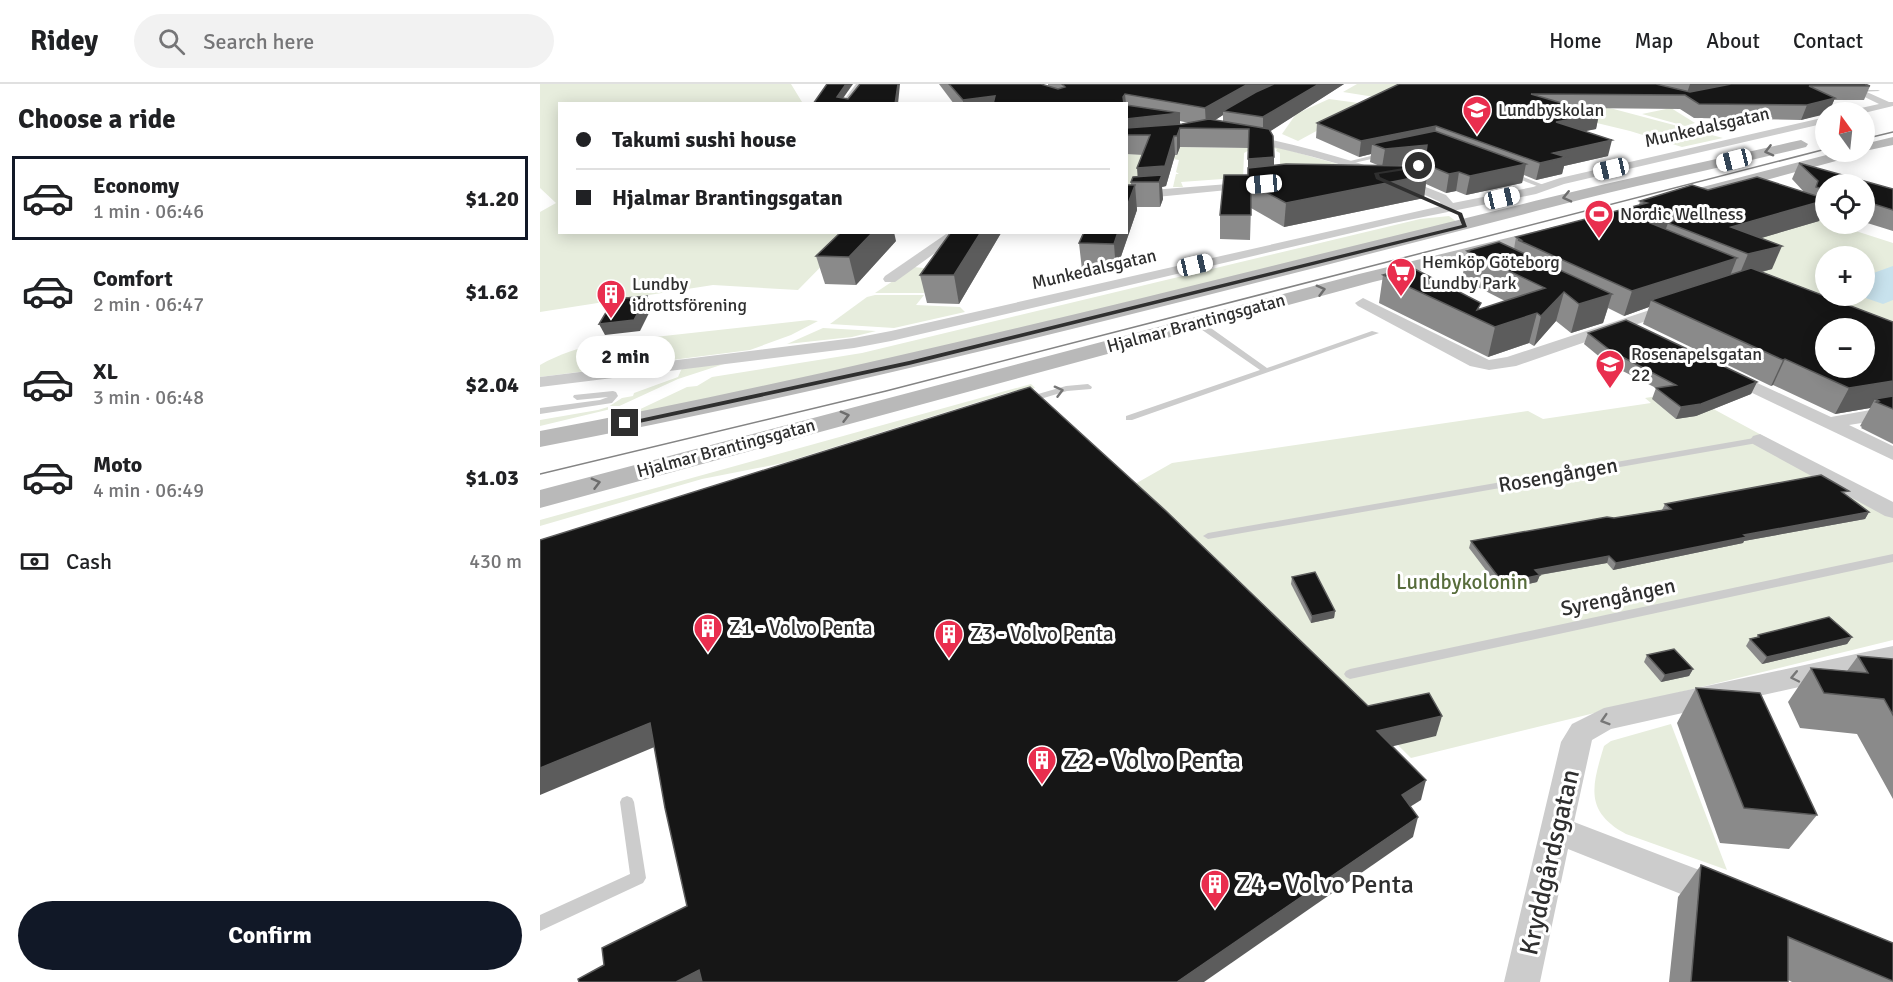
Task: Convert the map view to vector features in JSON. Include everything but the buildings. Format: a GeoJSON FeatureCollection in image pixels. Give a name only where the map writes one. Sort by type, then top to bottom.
{"type":"FeatureCollection","features":[{"type":"Feature","properties":{"kind":"main road","name":"Hjalmar Brantingsgatan"},"geometry":{"type":"LineString","coordinates":[[540,439],[667,416],[909,363],[1458,215],[1499,216],[1544,202],[1814,140]]}},
{"type":"Feature","properties":{"kind":"main road"},"geometry":{"type":"LineString","coordinates":[[1875,145],[1893,141]]}},
{"type":"Feature","properties":{"kind":"main road"},"geometry":{"type":"LineString","coordinates":[[1652,207],[1816,162]]}},
{"type":"Feature","properties":{"kind":"main road","name":"Hjalmar Brantingsgatan"},"geometry":{"type":"LineString","coordinates":[[540,499],[1472,251],[1572,229]]}},
{"type":"Feature","properties":{"kind":"street"},"geometry":{"type":"LineString","coordinates":[[846,102],[860,84]]}},
{"type":"Feature","properties":{"kind":"street"},"geometry":{"type":"LineString","coordinates":[[1842,84],[1891,105]]}},
{"type":"Feature","properties":{"kind":"street"},"geometry":{"type":"LineString","coordinates":[[1875,108],[1891,105]]}},
{"type":"Feature","properties":{"kind":"street","name":"Munkedalsgatan"},"geometry":{"type":"LineString","coordinates":[[540,382],[882,338],[1458,215],[1502,198],[1580,176],[1815,123]]}},
{"type":"Feature","properties":{"kind":"street"},"geometry":{"type":"LineString","coordinates":[[1230,135],[1308,149],[1348,162],[1376,173],[1378,178],[1458,215]]}},
{"type":"Feature","properties":{"kind":"street"},"geometry":{"type":"LineString","coordinates":[[1354,176],[1403,169]]}},
{"type":"Feature","properties":{"kind":"street"},"geometry":{"type":"LineString","coordinates":[[1128,196],[1269,184]]}},
{"type":"Feature","properties":{"kind":"street"},"geometry":{"type":"LineString","coordinates":[[890,279],[955,234]]}},
{"type":"Feature","properties":{"kind":"street"},"geometry":{"type":"LineString","coordinates":[[1472,251],[1494,261]]}},
{"type":"Feature","properties":{"kind":"street"},"geometry":{"type":"LineString","coordinates":[[1363,303],[1459,354],[1489,365],[1510,362],[1690,300]]}},
{"type":"Feature","properties":{"kind":"street"},"geometry":{"type":"LineString","coordinates":[[1604,314],[1644,334]]}},
{"type":"Feature","properties":{"kind":"street"},"geometry":{"type":"LineString","coordinates":[[1717,369],[1893,454]]}},
{"type":"Feature","properties":{"kind":"street"},"geometry":{"type":"LineString","coordinates":[[1830,423],[1893,412]]}},
{"type":"Feature","properties":{"kind":"street","name":"Rosengången"},"geometry":{"type":"LineString","coordinates":[[1760,440],[1893,512]]}},
{"type":"Feature","properties":{"kind":"street","name":"Kryddgårdsgatan"},"geometry":{"type":"LineString","coordinates":[[1522,982],[1555,829],[1576,742],[1582,732],[1604,720],[1893,656]]}},
{"type":"Feature","properties":{"kind":"street"},"geometry":{"type":"LineString","coordinates":[[1555,829],[1740,901]]}},
{"type":"Feature","properties":{"kind":"lane"},"geometry":{"type":"LineString","coordinates":[[1858,91],[1878,91]]}},
{"type":"Feature","properties":{"kind":"lane"},"geometry":{"type":"LineString","coordinates":[[1348,162],[1388,154]]}},
{"type":"Feature","properties":{"kind":"lane"},"geometry":{"type":"LineString","coordinates":[[1500,170],[1545,187]]}},
{"type":"Feature","properties":{"kind":"lane"},"geometry":{"type":"LineString","coordinates":[[1198,323],[1265,370]]}},
{"type":"Feature","properties":{"kind":"lane"},"geometry":{"type":"LineString","coordinates":[[1130,418],[1375,333]]}},
{"type":"Feature","properties":{"kind":"lane"},"geometry":{"type":"LineString","coordinates":[[1021,402],[1066,389],[1088,387]]}},
{"type":"Feature","properties":{"kind":"lane"},"geometry":{"type":"LineString","coordinates":[[540,411],[600,403],[609,401],[614,396],[612,394],[577,397]]}},
{"type":"Feature","properties":{"kind":"lane","name":"Rosengången"},"geometry":{"type":"LineString","coordinates":[[1208,536],[1760,440]]}},
{"type":"Feature","properties":{"kind":"lane","name":"Syrengången"},"geometry":{"type":"LineString","coordinates":[[1350,674],[1893,558]]}},
{"type":"Feature","properties":{"kind":"lane"},"geometry":{"type":"LineString","coordinates":[[540,923],[638,878],[627,802]]}},
{"type":"Feature","properties":{"kind":"green space"},"geometry":{"type":"Polygon","coordinates":[[[540,84],[791,84],[802,102],[558,102],[558,234],[853,234],[798,290],[713,285],[540,312],[540,212],[556,203],[540,188],[540,84]]]}},
{"type":"Feature","properties":{"kind":"green space"},"geometry":{"type":"Polygon","coordinates":[[[1357,84],[1519,84],[1723,138],[1682,147],[1572,117],[1381,98],[1343,92],[1357,84]]]}},
{"type":"Feature","properties":{"kind":"green space"},"geometry":{"type":"Polygon","coordinates":[[[1329,99],[1366,104],[1298,141],[1282,134],[1296,114],[1329,99]]]}},
{"type":"Feature","properties":{"kind":"green space"},"geometry":{"type":"Polygon","coordinates":[[[1671,108],[1695,123],[1685,126],[1642,114],[1671,108]]]}},
{"type":"Feature","properties":{"kind":"green space"},"geometry":{"type":"Polygon","coordinates":[[[1274,146],[1348,167],[1280,165],[1280,153],[1276,151],[1277,149],[1270,147],[1274,146]]]}},
{"type":"Feature","properties":{"kind":"green space"},"geometry":{"type":"Polygon","coordinates":[[[1177,147],[1253,148],[1244,153],[1243,182],[1236,178],[1181,182],[1183,187],[1173,187],[1176,174],[1179,174],[1176,172],[1179,160],[1163,157],[1177,147]]]}},
{"type":"Feature","properties":{"kind":"green space"},"geometry":{"type":"Polygon","coordinates":[[[1128,154],[1153,155],[1141,166],[1135,184],[1128,187],[1128,154]]]}},
{"type":"Feature","properties":{"kind":"green space"},"geometry":{"type":"Polygon","coordinates":[[[1752,197],[1815,218],[1815,234],[1865,234],[1893,243],[1893,323],[1849,306],[1875,306],[1875,246],[1815,246],[1815,293],[1642,226],[1752,197]]]}},
{"type":"Feature","properties":{"kind":"green space"},"geometry":{"type":"Polygon","coordinates":[[[1449,216],[1457,222],[1210,285],[632,418],[632,413],[687,387],[697,386],[712,377],[862,353],[1420,219],[1449,216]]]}},
{"type":"Feature","properties":{"kind":"green space"},"geometry":{"type":"Polygon","coordinates":[[[914,267],[942,270],[924,293],[875,293],[914,267]]]}},
{"type":"Feature","properties":{"kind":"green space"},"geometry":{"type":"Polygon","coordinates":[[[924,295],[916,305],[960,307],[965,312],[894,328],[830,324],[867,297],[924,295]]]}},
{"type":"Feature","properties":{"kind":"green space"},"geometry":{"type":"Polygon","coordinates":[[[809,320],[818,321],[791,335],[750,350],[540,377],[540,365],[569,352],[600,343],[809,320]]]}},
{"type":"Feature","properties":{"kind":"green space"},"geometry":{"type":"Polygon","coordinates":[[[823,328],[876,331],[852,337],[787,344],[823,328]]]}},
{"type":"Feature","properties":{"kind":"green space"},"geometry":{"type":"Polygon","coordinates":[[[724,364],[678,379],[615,408],[540,426],[540,420],[608,407],[622,398],[633,396],[634,393],[678,377],[682,368],[724,364]]]}},
{"type":"Feature","properties":{"kind":"green space"},"geometry":{"type":"Polygon","coordinates":[[[1031,384],[1035,388],[1015,395],[1010,392],[783,463],[702,479],[540,526],[540,520],[1031,384]]]}},
{"type":"Feature","properties":{"kind":"green space","name":"Lundbykolonin"},"geometry":{"type":"Polygon","coordinates":[[[1682,392],[1893,506],[1893,640],[1411,758],[1135,484],[1172,463],[1528,411],[1543,419],[1651,403],[1645,398],[1682,392]]]}},
{"type":"Feature","properties":{"kind":"green space"},"geometry":{"type":"Polygon","coordinates":[[[1671,724],[1727,870],[1626,834],[1603,816],[1597,807],[1596,773],[1604,746],[1611,741],[1671,724]]]}},
{"type":"Feature","properties":{"kind":"water"},"geometry":{"type":"Polygon","coordinates":[[[1893,266],[1893,300],[1883,304],[1875,301],[1875,272],[1893,266]]]}},
{"type":"Feature","properties":{"kind":"tram line"},"geometry":{"type":"LineString","coordinates":[[1875,136],[1893,132]]}},
{"type":"Feature","properties":{"kind":"tram line"},"geometry":{"type":"LineString","coordinates":[[540,474],[886,391],[1815,152]]}},
{"type":"Feature","properties":{"kind":"place","name":"Lundbyskolan"},"geometry":{"type":"Point","coordinates":[1477,136]}},
{"type":"Feature","properties":{"kind":"place","name":"Nordic Wellness"},"geometry":{"type":"Point","coordinates":[1599,240]}},
{"type":"Feature","properties":{"kind":"place","name":"Hemköp Göteborg Lundby Park"},"geometry":{"type":"Point","coordinates":[1401,298]}},
{"type":"Feature","properties":{"kind":"place","name":"Lundby idrottsförening"},"geometry":{"type":"Point","coordinates":[611,320]}},
{"type":"Feature","properties":{"kind":"place","name":"Rosenapelsgatan 22"},"geometry":{"type":"Point","coordinates":[1610,390]}},
{"type":"Feature","properties":{"kind":"place","name":"Z1 - Volvo Penta"},"geometry":{"type":"Point","coordinates":[708,654]}},
{"type":"Feature","properties":{"kind":"place","name":"Z3 - Volvo Penta"},"geometry":{"type":"Point","coordinates":[949,660]}},
{"type":"Feature","properties":{"kind":"place","name":"Z2 - Volvo Penta"},"geometry":{"type":"Point","coordinates":[1042,786]}},
{"type":"Feature","properties":{"kind":"place","name":"Z4 - Volvo Penta"},"geometry":{"type":"Point","coordinates":[1215,910]}},
{"type":"Feature","properties":{"kind":"route"},"geometry":{"type":"LineString","coordinates":[[625,423],[667,416],[909,363],[1465,225],[1460,214],[1378,178],[1376,173],[1419,166]]}}]}
